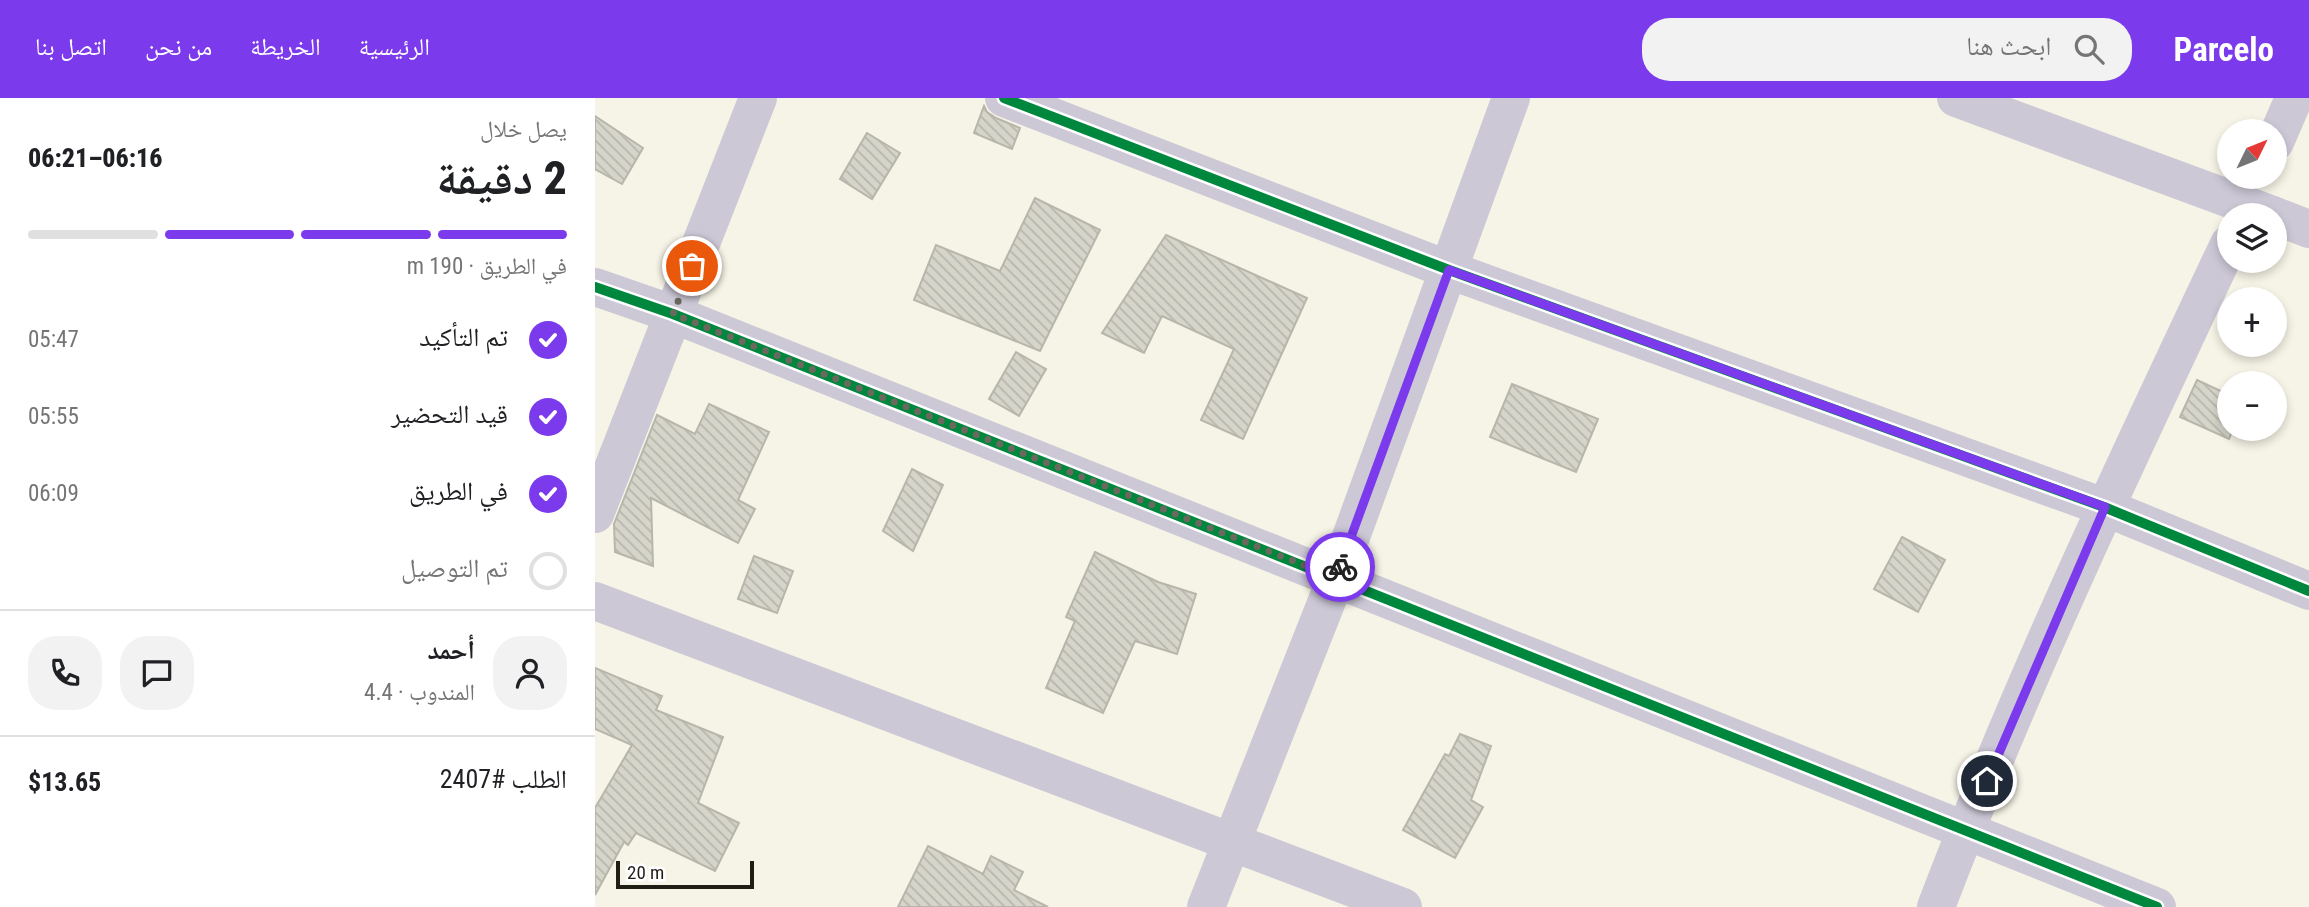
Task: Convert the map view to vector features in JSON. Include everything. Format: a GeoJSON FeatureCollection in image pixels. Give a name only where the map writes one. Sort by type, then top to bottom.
{"type":"FeatureCollection","features":[{"type":"Feature","properties":{"kind":"street"},"geometry":{"type":"LineString","coordinates":[[595,514],[758,98]]}},
{"type":"Feature","properties":{"kind":"street"},"geometry":{"type":"LineString","coordinates":[[1004,98],[1081,112],[1449,270],[2105,507],[2309,591]]}},
{"type":"Feature","properties":{"kind":"street"},"geometry":{"type":"LineString","coordinates":[[1206,907],[1336,578],[1511,98]]}},
{"type":"Feature","properties":{"kind":"street"},"geometry":{"type":"LineString","coordinates":[[1956,98],[2252,203]]}},
{"type":"Feature","properties":{"kind":"street"},"geometry":{"type":"LineString","coordinates":[[2285,119],[2294,98]]}},
{"type":"Feature","properties":{"kind":"street"},"geometry":{"type":"LineString","coordinates":[[2287,219],[2309,229]]}},
{"type":"Feature","properties":{"kind":"street"},"geometry":{"type":"LineString","coordinates":[[1936,907],[1965,831],[2105,507],[2217,269]]}},
{"type":"Feature","properties":{"kind":"street"},"geometry":{"type":"LineString","coordinates":[[595,287],[673,314],[2157,907]]}},
{"type":"Feature","properties":{"kind":"street"},"geometry":{"type":"LineString","coordinates":[[595,601],[1403,907]]}},
{"type":"Feature","properties":{"kind":"building"},"geometry":{"type":"Polygon","coordinates":[[[984,106],[987,112],[996,118],[1020,128],[1012,149],[974,133],[984,106]]]}},
{"type":"Feature","properties":{"kind":"building"},"geometry":{"type":"Polygon","coordinates":[[[595,116],[643,148],[622,184],[595,169],[595,116]]]}},
{"type":"Feature","properties":{"kind":"building"},"geometry":{"type":"Polygon","coordinates":[[[867,133],[900,153],[872,199],[840,179],[867,133]]]}},
{"type":"Feature","properties":{"kind":"building"},"geometry":{"type":"Polygon","coordinates":[[[1035,198],[1100,230],[1040,351],[914,300],[936,245],[1000,271],[1035,198]]]}},
{"type":"Feature","properties":{"kind":"building"},"geometry":{"type":"Polygon","coordinates":[[[1166,235],[1307,298],[1243,439],[1201,420],[1234,349],[1162,316],[1144,353],[1102,333],[1166,235]]]}},
{"type":"Feature","properties":{"kind":"building"},"geometry":{"type":"Polygon","coordinates":[[[1016,352],[1046,369],[1019,416],[989,399],[1016,352]]]}},
{"type":"Feature","properties":{"kind":"building"},"geometry":{"type":"Polygon","coordinates":[[[2197,380],[2217,389],[2217,434],[2180,417],[2197,380]]]}},
{"type":"Feature","properties":{"kind":"building"},"geometry":{"type":"Polygon","coordinates":[[[1512,384],[1598,419],[1576,472],[1490,437],[1512,384]]]}},
{"type":"Feature","properties":{"kind":"building"},"geometry":{"type":"Polygon","coordinates":[[[709,404],[769,432],[738,500],[755,509],[738,543],[651,498],[653,566],[615,552],[614,524],[657,415],[695,434],[709,404]]]}},
{"type":"Feature","properties":{"kind":"building"},"geometry":{"type":"Polygon","coordinates":[[[912,469],[943,485],[913,551],[883,531],[912,469]]]}},
{"type":"Feature","properties":{"kind":"building"},"geometry":{"type":"Polygon","coordinates":[[[1902,537],[1945,560],[1918,612],[1874,589],[1902,537]]]}},
{"type":"Feature","properties":{"kind":"building"},"geometry":{"type":"Polygon","coordinates":[[[1095,552],[1158,582],[1196,594],[1177,654],[1135,641],[1103,713],[1046,688],[1075,621],[1066,617],[1095,552]]]}},
{"type":"Feature","properties":{"kind":"building"},"geometry":{"type":"Polygon","coordinates":[[[754,556],[793,571],[777,613],[738,599],[754,556]]]}},
{"type":"Feature","properties":{"kind":"building"},"geometry":{"type":"Polygon","coordinates":[[[595,668],[662,696],[656,710],[723,737],[698,803],[739,823],[715,871],[636,833],[628,845],[624,842],[595,895],[595,808],[632,745],[595,729],[595,668]]]}},
{"type":"Feature","properties":{"kind":"building"},"geometry":{"type":"Polygon","coordinates":[[[1460,734],[1491,746],[1471,800],[1483,807],[1455,858],[1403,830],[1445,754],[1449,756],[1460,734]]]}},
{"type":"Feature","properties":{"kind":"building"},"geometry":{"type":"Polygon","coordinates":[[[928,846],[983,874],[991,856],[1023,872],[1014,890],[1048,907],[898,907],[928,846]]]}},
{"type":"Feature","properties":{"kind":"cycle path"},"geometry":{"type":"LineString","coordinates":[[1004,98],[1449,270],[2104,507],[2309,591]]}},
{"type":"Feature","properties":{"kind":"cycle path"},"geometry":{"type":"LineString","coordinates":[[595,287],[673,314],[2157,907]]}},
{"type":"Feature","properties":{"kind":"way so far"},"geometry":{"type":"LineString","coordinates":[[692,266],[673,314],[1336,578],[1340,567]]}},
{"type":"Feature","properties":{"kind":"route"},"geometry":{"type":"LineString","coordinates":[[1340,567],[1449,270],[2105,507],[1987,781]]}}]}
